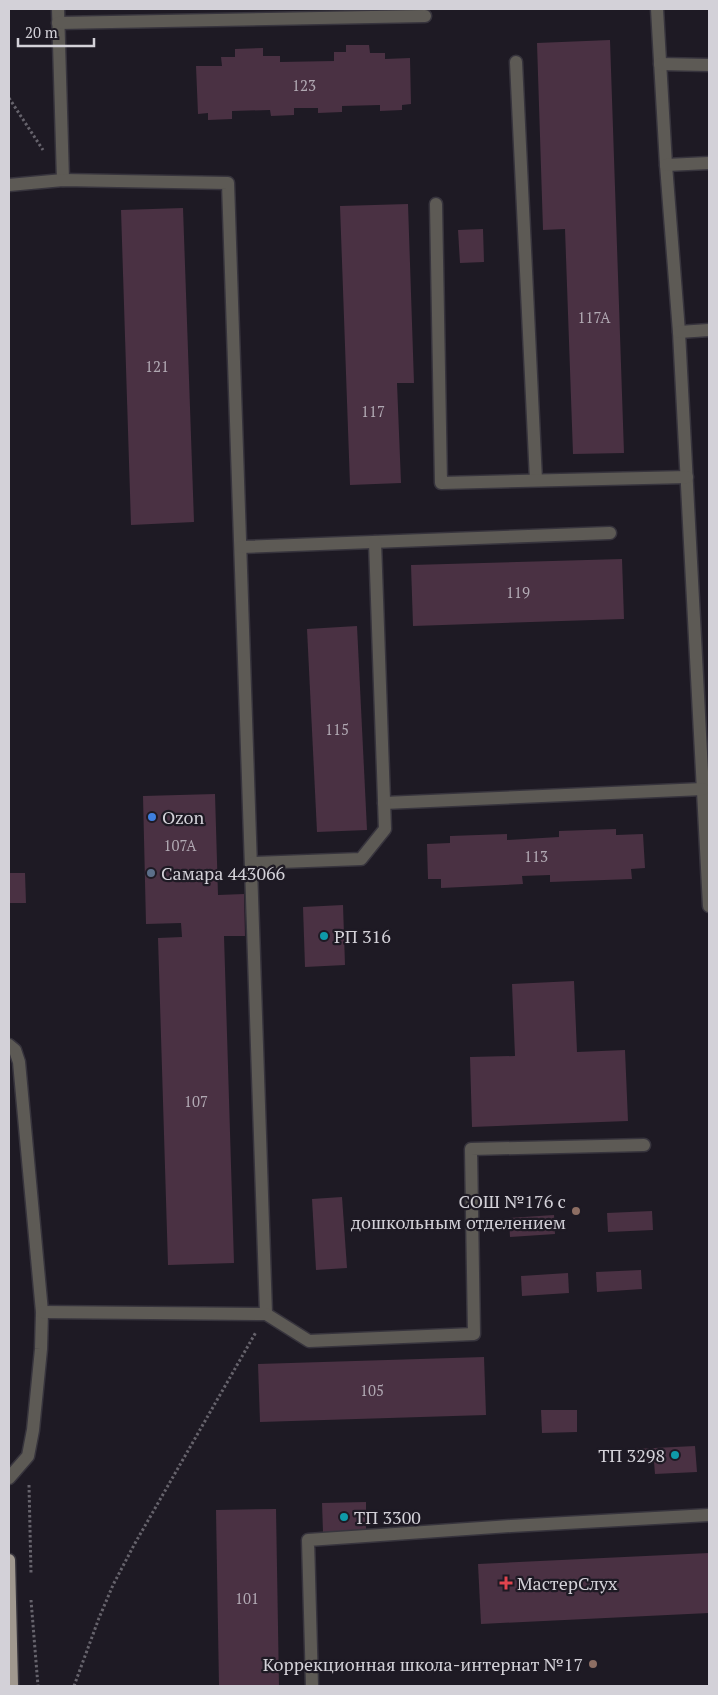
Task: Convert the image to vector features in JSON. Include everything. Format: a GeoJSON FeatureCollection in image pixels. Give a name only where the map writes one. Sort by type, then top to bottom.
{"type":"FeatureCollection","features":[{"type":"Feature","properties":{"kind":"main road"},"geometry":{"type":"LineString","coordinates":[[9,1560],[12,1686]]}},
{"type":"Feature","properties":{"kind":"lane"},"geometry":{"type":"LineString","coordinates":[[58,9],[63,180]]}},
{"type":"Feature","properties":{"kind":"lane"},"geometry":{"type":"LineString","coordinates":[[657,9],[666,165],[679,332],[709,906]]}},
{"type":"Feature","properties":{"kind":"lane"},"geometry":{"type":"LineString","coordinates":[[58,23],[230,15],[353,13],[425,16]]}},
{"type":"Feature","properties":{"kind":"lane"},"geometry":{"type":"LineString","coordinates":[[516,62],[536,480]]}},
{"type":"Feature","properties":{"kind":"lane"},"geometry":{"type":"LineString","coordinates":[[660,64],[709,65]]}},
{"type":"Feature","properties":{"kind":"lane"},"geometry":{"type":"LineString","coordinates":[[666,165],[709,163]]}},
{"type":"Feature","properties":{"kind":"lane"},"geometry":{"type":"LineString","coordinates":[[9,185],[63,180],[228,183],[266,1314]]}},
{"type":"Feature","properties":{"kind":"lane"},"geometry":{"type":"LineString","coordinates":[[436,204],[441,482],[687,477]]}},
{"type":"Feature","properties":{"kind":"lane"},"geometry":{"type":"LineString","coordinates":[[679,332],[709,330]]}},
{"type":"Feature","properties":{"kind":"lane"},"geometry":{"type":"LineString","coordinates":[[241,548],[610,533]]}},
{"type":"Feature","properties":{"kind":"lane"},"geometry":{"type":"LineString","coordinates":[[252,863],[361,859],[385,829],[375,542]]}},
{"type":"Feature","properties":{"kind":"lane"},"geometry":{"type":"LineString","coordinates":[[384,804],[703,789]]}},
{"type":"Feature","properties":{"kind":"lane"},"geometry":{"type":"LineString","coordinates":[[9,1045],[15,1050],[19,1062],[42,1312],[40,1367],[28,1456],[9,1478]]}},
{"type":"Feature","properties":{"kind":"lane"},"geometry":{"type":"LineString","coordinates":[[42,1312],[266,1314],[309,1340],[474,1334],[471,1149],[644,1145]]}},
{"type":"Feature","properties":{"kind":"lane"},"geometry":{"type":"LineString","coordinates":[[312,1686],[308,1540],[709,1515]]}},
{"type":"Feature","properties":{"kind":"path"},"geometry":{"type":"LineString","coordinates":[[9,98],[63,180]]}},
{"type":"Feature","properties":{"kind":"path"},"geometry":{"type":"LineString","coordinates":[[74,1686],[99,1618],[134,1545],[266,1314]]}},
{"type":"Feature","properties":{"kind":"path"},"geometry":{"type":"LineString","coordinates":[[28,1456],[31,1582]]}},
{"type":"Feature","properties":{"kind":"path"},"geometry":{"type":"LineString","coordinates":[[31,1598],[38,1686]]}},
{"type":"Feature","properties":{"kind":"building"},"geometry":{"type":"Polygon","coordinates":[[[610,40],[624,453],[573,454],[565,229],[543,230],[537,43],[610,40]]]}},
{"type":"Feature","properties":{"kind":"building"},"geometry":{"type":"Polygon","coordinates":[[[346,45],[369,45],[370,53],[385,53],[385,59],[410,58],[411,104],[402,105],[402,110],[380,111],[380,105],[342,106],[342,112],[318,113],[318,108],[294,108],[294,115],[271,116],[270,110],[232,111],[232,119],[208,120],[208,113],[198,114],[196,66],[222,66],[221,57],[235,57],[235,49],[263,48],[263,56],[280,56],[280,62],[334,61],[334,52],[346,52],[346,45]]]}},
{"type":"Feature","properties":{"kind":"building"},"geometry":{"type":"Polygon","coordinates":[[[408,204],[414,383],[397,383],[401,483],[350,485],[340,206],[408,204]]]}},
{"type":"Feature","properties":{"kind":"building"},"geometry":{"type":"Polygon","coordinates":[[[183,208],[194,522],[131,525],[121,210],[183,208]]]}},
{"type":"Feature","properties":{"kind":"building"},"geometry":{"type":"Polygon","coordinates":[[[483,229],[484,262],[460,263],[458,230],[483,229]]]}},
{"type":"Feature","properties":{"kind":"building"},"geometry":{"type":"Polygon","coordinates":[[[622,559],[624,619],[413,626],[411,565],[622,559]]]}},
{"type":"Feature","properties":{"kind":"building"},"geometry":{"type":"Polygon","coordinates":[[[357,626],[367,830],[317,832],[307,629],[357,626]]]}},
{"type":"Feature","properties":{"kind":"building"},"geometry":{"type":"Polygon","coordinates":[[[215,794],[218,895],[244,894],[245,936],[224,936],[234,1263],[168,1265],[158,938],[182,937],[181,923],[146,924],[143,796],[215,794]]]}},
{"type":"Feature","properties":{"kind":"building"},"geometry":{"type":"Polygon","coordinates":[[[616,829],[616,835],[643,834],[645,868],[631,869],[632,879],[550,882],[550,875],[522,876],[523,884],[441,888],[441,879],[428,879],[427,844],[450,843],[450,836],[507,834],[507,840],[559,837],[559,831],[616,829]]]}},
{"type":"Feature","properties":{"kind":"building"},"geometry":{"type":"Polygon","coordinates":[[[9,873],[25,873],[26,903],[9,903],[9,873]]]}},
{"type":"Feature","properties":{"kind":"building","name":"РП 316"},"geometry":{"type":"Polygon","coordinates":[[[343,905],[345,965],[305,967],[303,907],[343,905]]]}},
{"type":"Feature","properties":{"kind":"building"},"geometry":{"type":"Polygon","coordinates":[[[574,981],[577,1052],[625,1050],[628,1121],[472,1127],[470,1057],[515,1056],[512,984],[574,981]]]}},
{"type":"Feature","properties":{"kind":"building"},"geometry":{"type":"Polygon","coordinates":[[[342,1197],[347,1268],[316,1270],[312,1199],[342,1197]]]}},
{"type":"Feature","properties":{"kind":"building"},"geometry":{"type":"Polygon","coordinates":[[[652,1211],[653,1230],[608,1232],[607,1213],[652,1211]]]}},
{"type":"Feature","properties":{"kind":"building"},"geometry":{"type":"Polygon","coordinates":[[[554,1215],[555,1234],[510,1237],[509,1218],[554,1215]]]}},
{"type":"Feature","properties":{"kind":"building"},"geometry":{"type":"Polygon","coordinates":[[[641,1270],[642,1289],[597,1292],[596,1272],[641,1270]]]}},
{"type":"Feature","properties":{"kind":"building"},"geometry":{"type":"Polygon","coordinates":[[[568,1273],[569,1293],[522,1296],[521,1276],[568,1273]]]}},
{"type":"Feature","properties":{"kind":"building"},"geometry":{"type":"Polygon","coordinates":[[[484,1357],[486,1415],[260,1422],[258,1364],[484,1357]]]}},
{"type":"Feature","properties":{"kind":"building"},"geometry":{"type":"Polygon","coordinates":[[[541,1410],[577,1410],[577,1432],[542,1433],[541,1410]]]}},
{"type":"Feature","properties":{"kind":"building","name":"ТП 3298"},"geometry":{"type":"Polygon","coordinates":[[[695,1446],[697,1472],[655,1474],[654,1462],[635,1463],[634,1449],[695,1446]]]}},
{"type":"Feature","properties":{"kind":"building","name":"ТП 3300"},"geometry":{"type":"Polygon","coordinates":[[[366,1502],[366,1531],[323,1532],[322,1503],[366,1502]]]}},
{"type":"Feature","properties":{"kind":"building"},"geometry":{"type":"Polygon","coordinates":[[[276,1509],[279,1686],[219,1686],[216,1510],[276,1509]]]}},
{"type":"Feature","properties":{"kind":"building"},"geometry":{"type":"Polygon","coordinates":[[[709,1553],[709,1613],[481,1624],[478,1564],[709,1553]]]}},
{"type":"Feature","properties":{"kind":"place","name":"Ozon"},"geometry":{"type":"Point","coordinates":[152,817]}},
{"type":"Feature","properties":{"kind":"place","name":"Самара 443066"},"geometry":{"type":"Point","coordinates":[151,873]}},
{"type":"Feature","properties":{"kind":"place","name":"РП 316"},"geometry":{"type":"Point","coordinates":[324,936]}},
{"type":"Feature","properties":{"kind":"place","name":"СОШ №176 с дошкольным отделением"},"geometry":{"type":"Point","coordinates":[576,1211]}},
{"type":"Feature","properties":{"kind":"place","name":"ТП 3298"},"geometry":{"type":"Point","coordinates":[675,1455]}},
{"type":"Feature","properties":{"kind":"place","name":"ТП 3300"},"geometry":{"type":"Point","coordinates":[344,1517]}},
{"type":"Feature","properties":{"kind":"place","name":"МастерСлух"},"geometry":{"type":"Point","coordinates":[506,1583]}},
{"type":"Feature","properties":{"kind":"place","name":"Коррекционная школа-интернат №17"},"geometry":{"type":"Point","coordinates":[593,1664]}}]}
